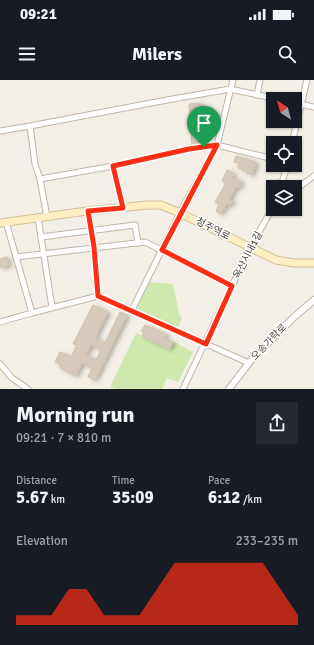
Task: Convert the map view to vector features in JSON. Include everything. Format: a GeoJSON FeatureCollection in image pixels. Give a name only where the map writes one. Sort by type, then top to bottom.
{"type":"FeatureCollection","features":[{"type":"Feature","properties":{"kind":"main road","name":"청주역로"},"geometry":{"type":"LineString","coordinates":[[3,223],[88,211],[155,205],[167,207],[276,260],[294,263],[314,263]]}},
{"type":"Feature","properties":{"kind":"street"},"geometry":{"type":"LineString","coordinates":[[132,310],[180,213],[217,145],[233,80]]}},
{"type":"Feature","properties":{"kind":"street"},"geometry":{"type":"LineString","coordinates":[[257,95],[260,80]]}},
{"type":"Feature","properties":{"kind":"street"},"geometry":{"type":"LineString","coordinates":[[302,100],[307,80]]}},
{"type":"Feature","properties":{"kind":"street"},"geometry":{"type":"LineString","coordinates":[[0,131],[230,89],[266,97]]}},
{"type":"Feature","properties":{"kind":"street"},"geometry":{"type":"LineString","coordinates":[[302,104],[314,107]]}},
{"type":"Feature","properties":{"kind":"street"},"geometry":{"type":"LineString","coordinates":[[30,126],[35,164],[40,179],[47,217]]}},
{"type":"Feature","properties":{"kind":"street"},"geometry":{"type":"LineString","coordinates":[[40,179],[113,166],[189,149],[217,145],[266,157]]}},
{"type":"Feature","properties":{"kind":"street"},"geometry":{"type":"LineString","coordinates":[[113,166],[123,208]]}},
{"type":"Feature","properties":{"kind":"street"},"geometry":{"type":"LineString","coordinates":[[302,185],[314,176]]}},
{"type":"Feature","properties":{"kind":"street"},"geometry":{"type":"LineString","coordinates":[[88,211],[94,247],[98,296]]}},
{"type":"Feature","properties":{"kind":"street","name":"옥산시내1길"},"geometry":{"type":"LineString","coordinates":[[183,389],[206,344],[250,248],[268,216]]}},
{"type":"Feature","properties":{"kind":"street"},"geometry":{"type":"LineString","coordinates":[[38,218],[52,307]]}},
{"type":"Feature","properties":{"kind":"street"},"geometry":{"type":"LineString","coordinates":[[3,223],[16,257],[32,313]]}},
{"type":"Feature","properties":{"kind":"street"},"geometry":{"type":"LineString","coordinates":[[41,237],[135,225],[138,242]]}},
{"type":"Feature","properties":{"kind":"street"},"geometry":{"type":"LineString","coordinates":[[16,257],[146,242],[232,286]]}},
{"type":"Feature","properties":{"kind":"street"},"geometry":{"type":"LineString","coordinates":[[0,322],[98,296],[249,363]]}},
{"type":"Feature","properties":{"kind":"street","name":"오송가락로"},"geometry":{"type":"LineString","coordinates":[[229,389],[249,363],[294,317],[314,300]]}},
{"type":"Feature","properties":{"kind":"street"},"geometry":{"type":"LineString","coordinates":[[0,364],[12,378],[28,389]]}},
{"type":"Feature","properties":{"kind":"green space"},"geometry":{"type":"Polygon","coordinates":[[[149,282],[173,284],[179,313],[182,319],[177,328],[138,311],[137,305],[149,282]]]}},
{"type":"Feature","properties":{"kind":"green space"},"geometry":{"type":"Polygon","coordinates":[[[136,333],[169,350],[174,342],[193,352],[178,382],[167,378],[162,389],[115,389],[110,387],[136,333]]]}},
{"type":"Feature","properties":{"kind":"building"},"geometry":{"type":"Polygon","coordinates":[[[200,103],[201,119],[207,119],[208,130],[201,131],[201,140],[197,140],[197,144],[192,145],[189,104],[200,103]]]}},
{"type":"Feature","properties":{"kind":"building"},"geometry":{"type":"Polygon","coordinates":[[[236,156],[256,162],[252,175],[247,173],[247,171],[238,168],[239,163],[234,162],[236,156]]]}},
{"type":"Feature","properties":{"kind":"building"},"geometry":{"type":"Polygon","coordinates":[[[227,170],[234,174],[232,177],[242,182],[239,188],[236,187],[229,200],[233,201],[230,206],[227,204],[221,214],[216,211],[219,204],[215,202],[226,183],[222,181],[227,170]]]}},
{"type":"Feature","properties":{"kind":"building"},"geometry":{"type":"Polygon","coordinates":[[[7,257],[9,265],[0,268],[0,259],[7,257]]]}},
{"type":"Feature","properties":{"kind":"building"},"geometry":{"type":"Polygon","coordinates":[[[93,305],[108,312],[95,338],[105,343],[120,312],[127,315],[95,380],[88,377],[92,368],[82,363],[76,376],[60,368],[61,365],[55,362],[60,352],[71,357],[77,345],[73,344],[93,305]],[[91,345],[86,355],[96,360],[101,350],[91,345]]]}},
{"type":"Feature","properties":{"kind":"building"},"geometry":{"type":"Polygon","coordinates":[[[145,325],[166,334],[164,338],[173,342],[169,349],[142,336],[144,332],[141,331],[145,325]]]}},
{"type":"Feature","properties":{"kind":"route"},"geometry":{"type":"LineString","coordinates":[[217,145],[180,213],[162,250],[232,286],[206,344],[98,296],[94,247],[88,211],[123,208],[113,166],[204,147],[217,145]]}}]}
